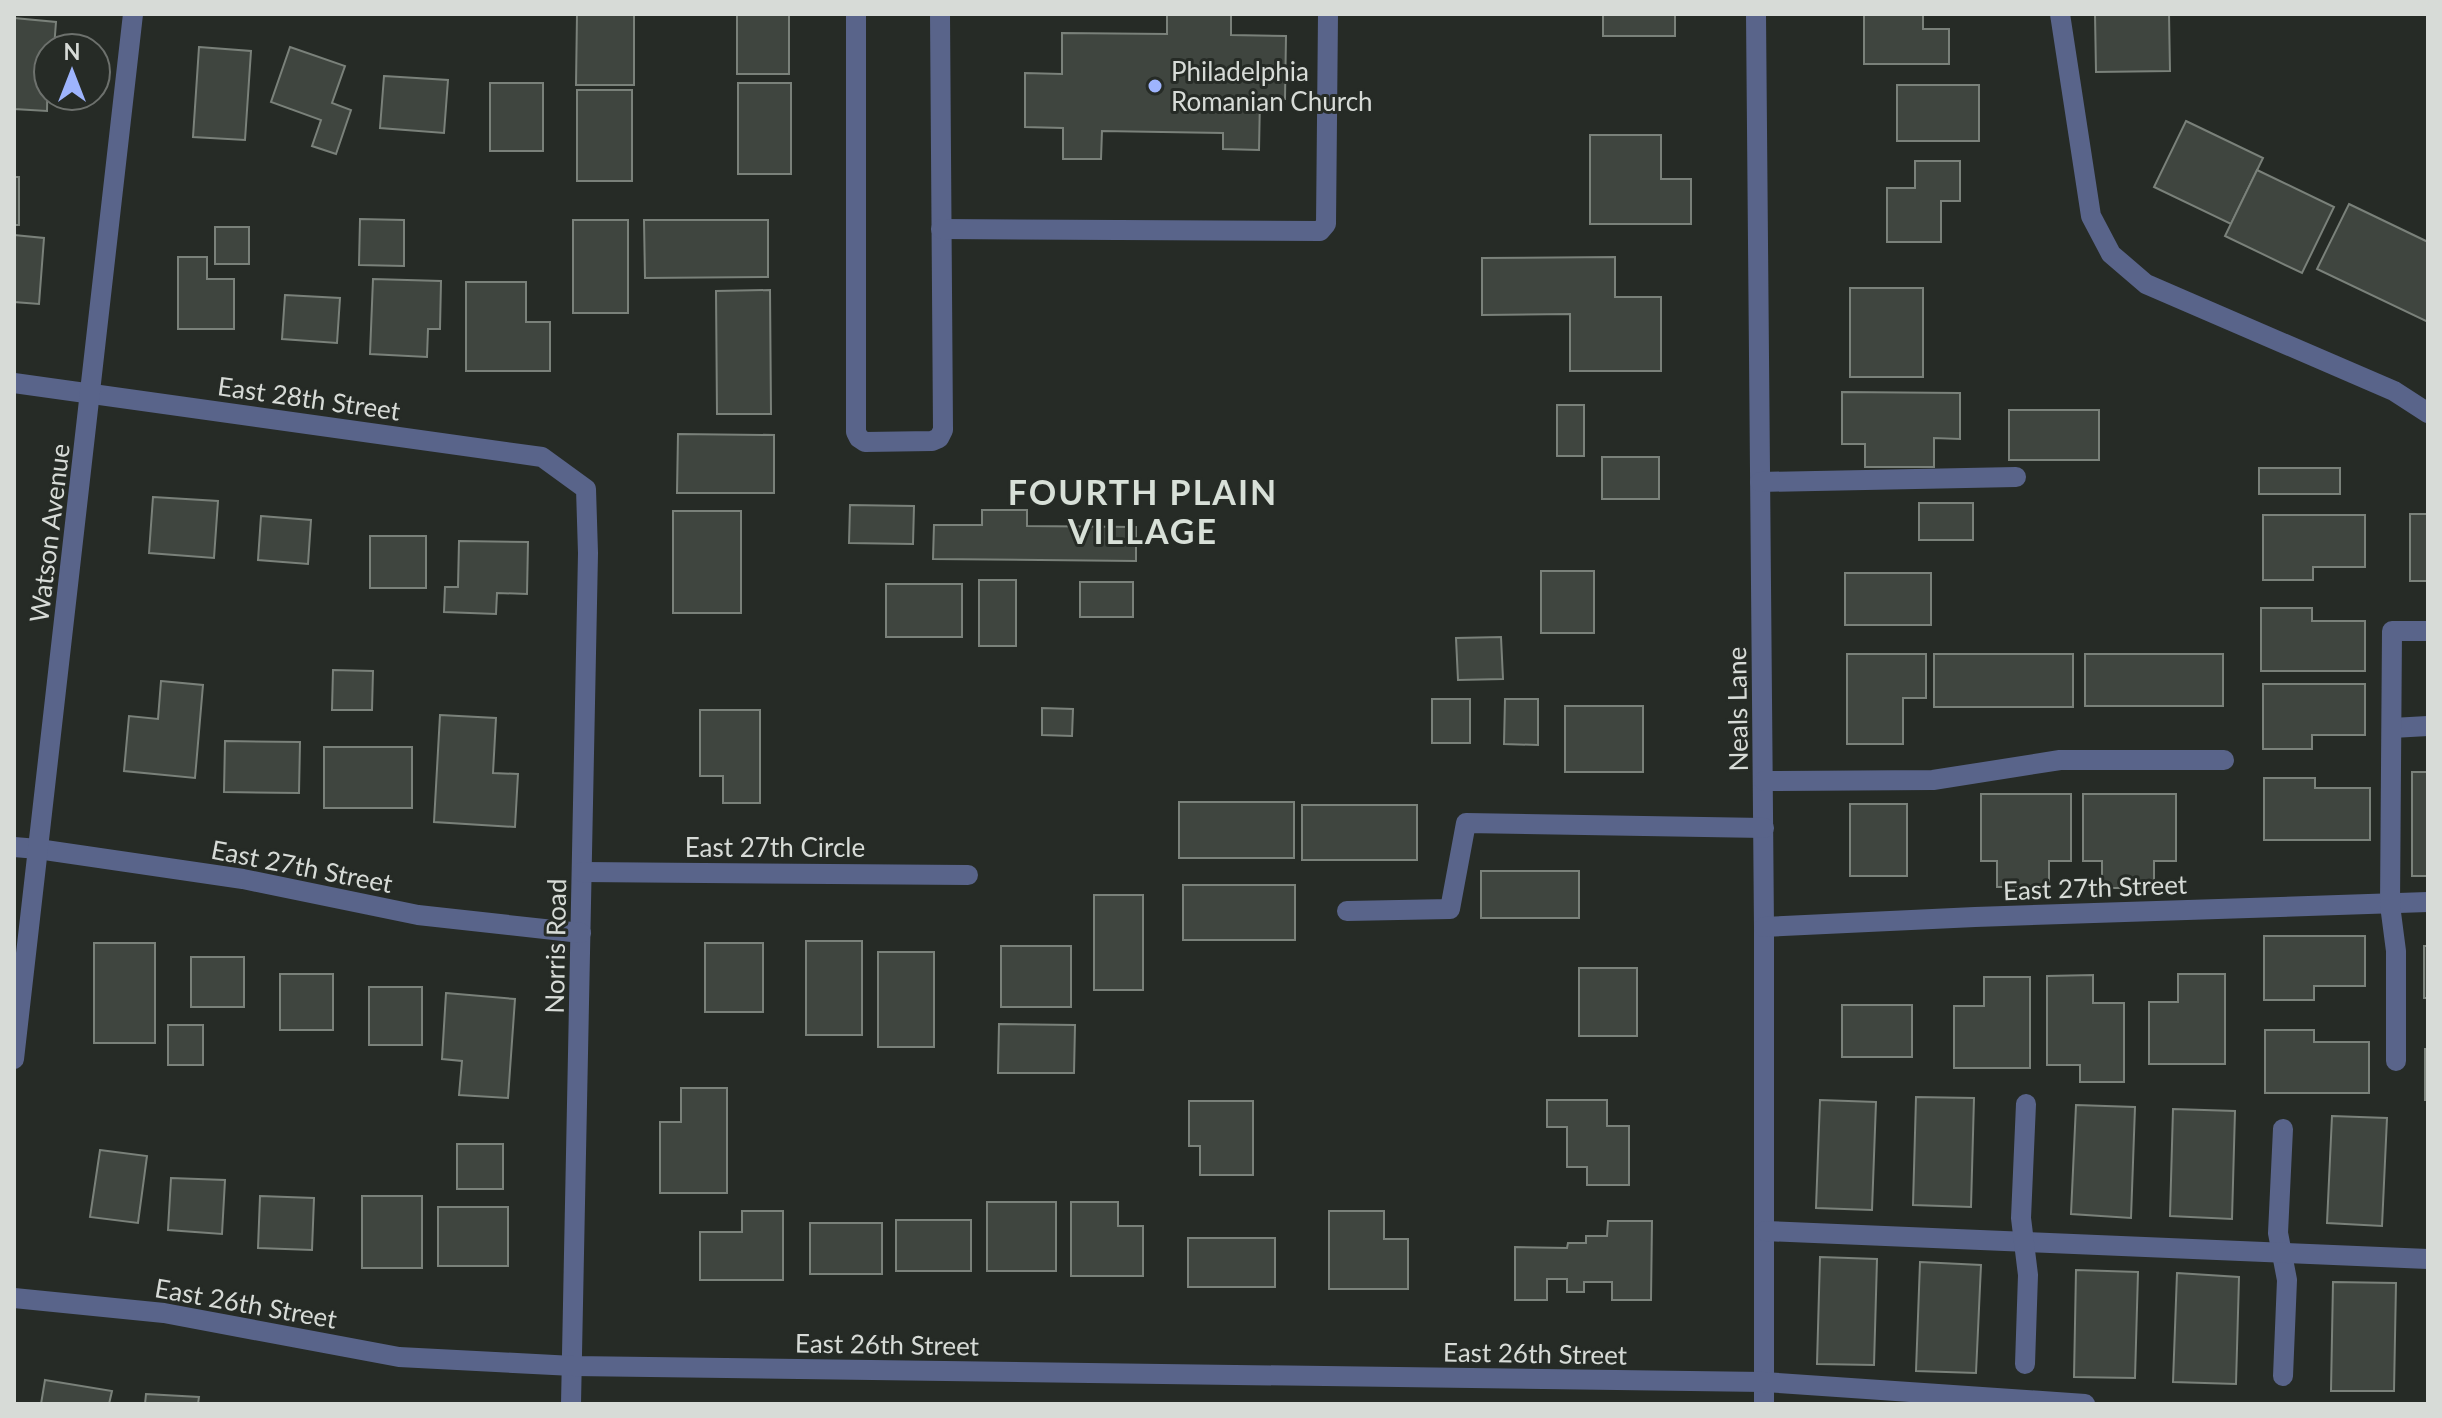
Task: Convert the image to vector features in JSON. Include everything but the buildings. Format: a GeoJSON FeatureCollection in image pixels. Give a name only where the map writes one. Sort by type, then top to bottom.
{"type":"FeatureCollection","features":[{"type":"Feature","properties":{"kind":"street","name":"Watson Avenue"},"geometry":{"type":"LineString","coordinates":[[14,1059],[133,14]]}},
{"type":"Feature","properties":{"kind":"street"},"geometry":{"type":"LineString","coordinates":[[856,14],[856,432],[865,442],[932,441],[939,438],[943,430],[940,14]]}},
{"type":"Feature","properties":{"kind":"street"},"geometry":{"type":"LineString","coordinates":[[941,229],[1320,231],[1326,224],[1328,14]]}},
{"type":"Feature","properties":{"kind":"street","name":"Neals Lane"},"geometry":{"type":"LineString","coordinates":[[1756,14],[1764,781],[1764,1404]]}},
{"type":"Feature","properties":{"kind":"street"},"geometry":{"type":"LineString","coordinates":[[2060,14],[2091,216],[2111,254],[2146,284],[2394,391],[2428,413]]}},
{"type":"Feature","properties":{"kind":"street","name":"East 28th Street"},"geometry":{"type":"LineString","coordinates":[[14,383],[542,457],[586,489]]}},
{"type":"Feature","properties":{"kind":"street"},"geometry":{"type":"LineString","coordinates":[[1760,482],[2016,477]]}},
{"type":"Feature","properties":{"kind":"street","name":"Norris Road"},"geometry":{"type":"LineString","coordinates":[[571,1404],[588,553],[586,489]]}},
{"type":"Feature","properties":{"kind":"street"},"geometry":{"type":"LineString","coordinates":[[2396,1061],[2396,951],[2390,905],[2392,631],[2428,631]]}},
{"type":"Feature","properties":{"kind":"street"},"geometry":{"type":"LineString","coordinates":[[2392,728],[2428,726]]}},
{"type":"Feature","properties":{"kind":"street"},"geometry":{"type":"LineString","coordinates":[[1764,781],[1933,780],[2060,760],[2224,760]]}},
{"type":"Feature","properties":{"kind":"street"},"geometry":{"type":"LineString","coordinates":[[1347,911],[1450,909],[1466,823],[1764,828]]}},
{"type":"Feature","properties":{"kind":"street","name":"East 27th Street"},"geometry":{"type":"LineString","coordinates":[[14,847],[243,879],[418,915],[581,933]]}},
{"type":"Feature","properties":{"kind":"street","name":"East 27th Circle"},"geometry":{"type":"LineString","coordinates":[[582,872],[968,875]]}},
{"type":"Feature","properties":{"kind":"street","name":"East 27th Street"},"geometry":{"type":"LineString","coordinates":[[1764,927],[2428,902]]}},
{"type":"Feature","properties":{"kind":"street"},"geometry":{"type":"LineString","coordinates":[[2025,1364],[2028,1275],[2021,1218],[2026,1104]]}},
{"type":"Feature","properties":{"kind":"street"},"geometry":{"type":"LineString","coordinates":[[2283,1129],[2278,1233],[2287,1280],[2283,1376]]}},
{"type":"Feature","properties":{"kind":"street"},"geometry":{"type":"LineString","coordinates":[[1765,1231],[2428,1259]]}},
{"type":"Feature","properties":{"kind":"street","name":"East 26th Street"},"geometry":{"type":"LineString","coordinates":[[14,1298],[164,1313],[399,1357],[573,1366],[1764,1382],[2085,1404]]}},
{"type":"Feature","properties":{"kind":"place","name":"Philadelphia Romanian Church"},"geometry":{"type":"Point","coordinates":[1155,86]}},
{"type":"Feature","properties":{"kind":"district","name":"FOURTH PLAIN VILLAGE"},"geometry":{"type":"Point","coordinates":[1143,510]}}]}
